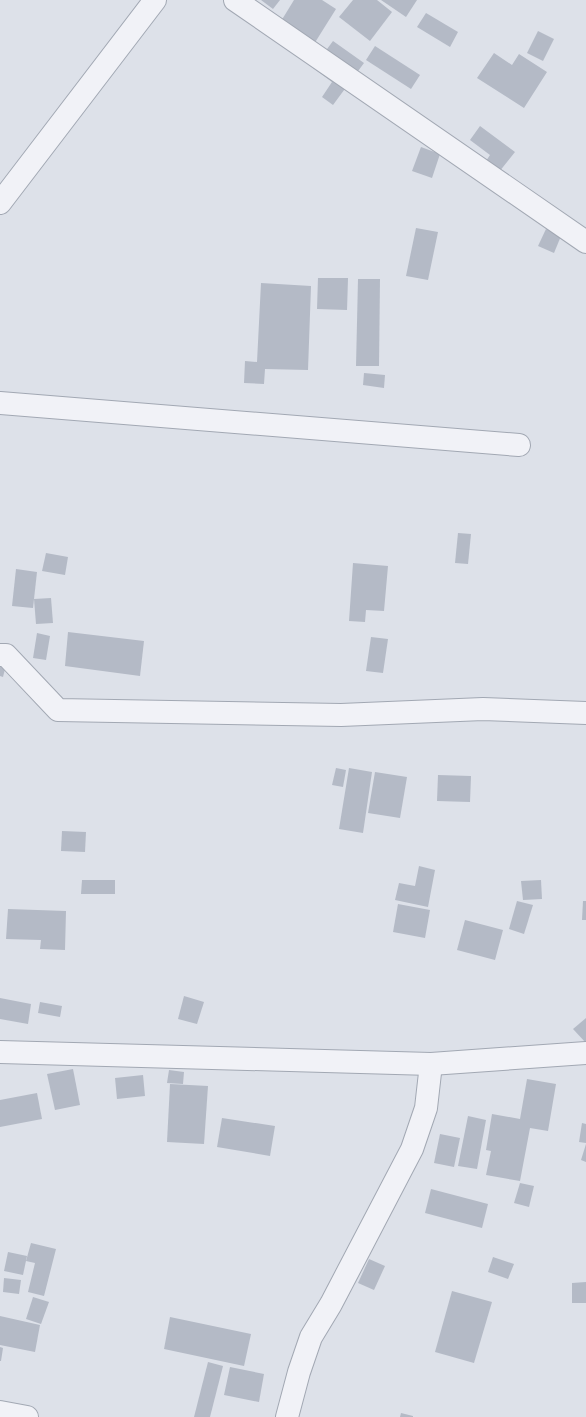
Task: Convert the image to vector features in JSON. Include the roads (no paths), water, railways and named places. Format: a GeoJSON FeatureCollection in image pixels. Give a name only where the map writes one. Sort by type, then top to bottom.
{"type":"FeatureCollection","features":[{"type":"Feature","properties":{"kind":"street"},"geometry":{"type":"LineString","coordinates":[[0,204],[155,0]]}},
{"type":"Feature","properties":{"kind":"street"},"geometry":{"type":"LineString","coordinates":[[235,0],[586,242]]}},
{"type":"Feature","properties":{"kind":"street"},"geometry":{"type":"LineString","coordinates":[[0,403],[519,445]]}},
{"type":"Feature","properties":{"kind":"street"},"geometry":{"type":"LineString","coordinates":[[2,657],[58,710],[341,715],[483,709],[586,713]]}},
{"type":"Feature","properties":{"kind":"street"},"geometry":{"type":"LineString","coordinates":[[0,1052],[431,1064],[586,1053]]}},
{"type":"Feature","properties":{"kind":"street"},"geometry":{"type":"LineString","coordinates":[[288,1417],[299,1372],[311,1337],[331,1304],[412,1149],[426,1108],[431,1064]]}},
{"type":"Feature","properties":{"kind":"street"},"geometry":{"type":"LineString","coordinates":[[0,1412],[27,1417]]}}]}
